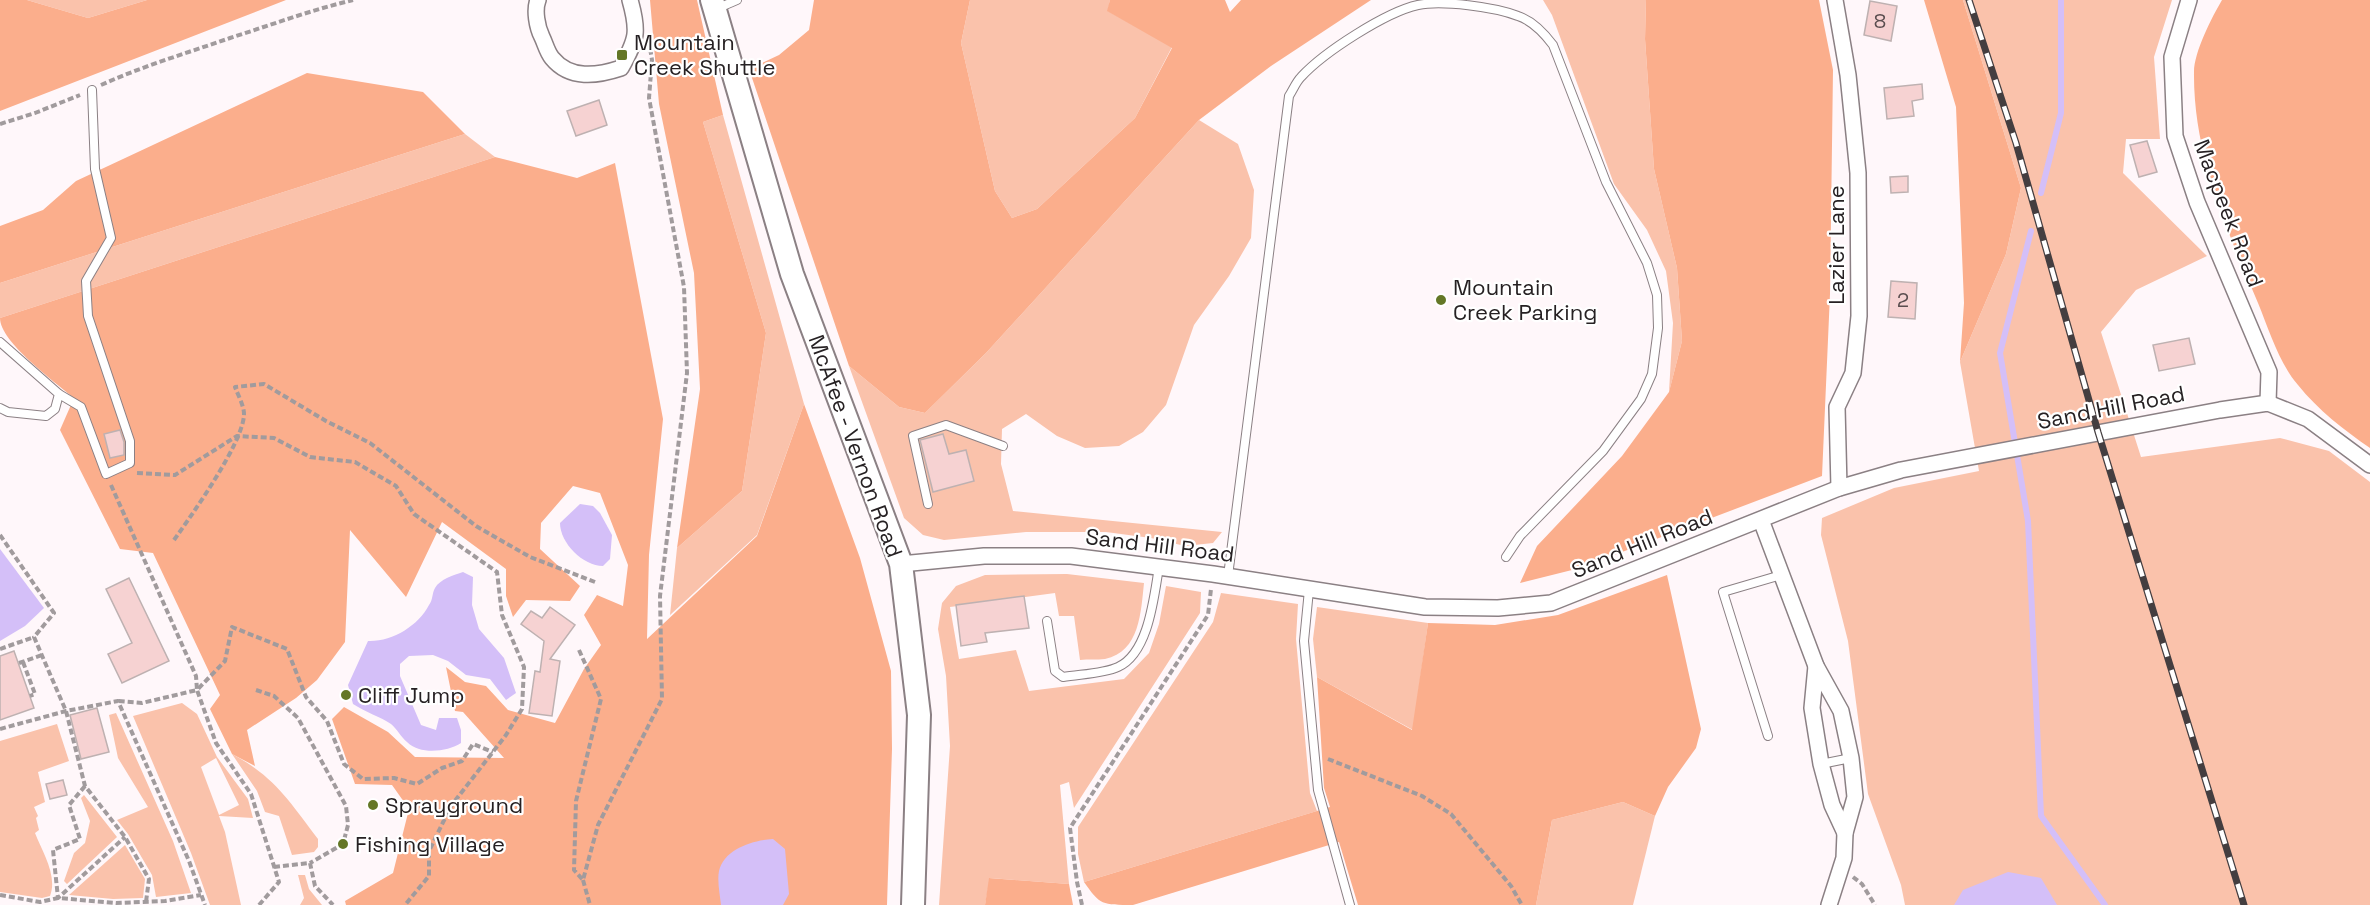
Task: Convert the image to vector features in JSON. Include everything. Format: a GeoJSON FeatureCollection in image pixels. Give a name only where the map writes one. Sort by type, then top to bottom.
{"type":"FeatureCollection","features":[{"type":"Feature","properties":{"kind":"main road","name":"McAfee - Vernon Road"},"geometry":{"type":"LineString","coordinates":[[714,5],[792,274],[901,564],[919,715],[913,905]]}},
{"type":"Feature","properties":{"kind":"street"},"geometry":{"type":"LineString","coordinates":[[538,0],[536,5],[538,29],[551,57],[565,69],[583,75],[601,75],[621,68],[632,48],[637,26],[630,0]]}},
{"type":"Feature","properties":{"kind":"street","name":"Lazier Lane"},"geometry":{"type":"LineString","coordinates":[[1834,0],[1848,75],[1858,173],[1859,315],[1853,373],[1837,407],[1839,488]]}},
{"type":"Feature","properties":{"kind":"street","name":"Macpeek Road"},"geometry":{"type":"LineString","coordinates":[[2189,0],[2172,57],[2175,136],[2197,202],[2269,372],[2268,403]]}},
{"type":"Feature","properties":{"kind":"street"},"geometry":{"type":"LineString","coordinates":[[2268,403],[2308,419],[2370,465]]}},
{"type":"Feature","properties":{"kind":"street","name":"Sand Hill Road"},"geometry":{"type":"LineString","coordinates":[[901,564],[984,556],[1060,556],[1228,576],[1425,607],[1498,608],[1551,603],[1839,488],[1901,470],[2268,403]]}},
{"type":"Feature","properties":{"kind":"street"},"geometry":{"type":"LineString","coordinates":[[1761,520],[1816,666],[1841,711],[1851,758],[1855,797],[1845,833],[1841,867],[1829,905]]}},
{"type":"Feature","properties":{"kind":"street"},"geometry":{"type":"LineString","coordinates":[[1816,666],[1812,708],[1821,764],[1832,805],[1845,833]]}},
{"type":"Feature","properties":{"kind":"lane"},"geometry":{"type":"LineString","coordinates":[[714,5],[737,0]]}},
{"type":"Feature","properties":{"kind":"lane"},"geometry":{"type":"LineString","coordinates":[[1228,576],[1289,96],[1300,77],[1334,49],[1394,12],[1419,4],[1464,4],[1519,16],[1541,29],[1553,45],[1606,182],[1647,263],[1657,295],[1658,328],[1652,374],[1641,399],[1603,451],[1520,536],[1506,557]]}},
{"type":"Feature","properties":{"kind":"lane"},"geometry":{"type":"LineString","coordinates":[[0,342],[59,394],[81,407],[106,474],[130,463],[130,441],[88,316],[86,281],[111,238],[94,169],[92,90]]}},
{"type":"Feature","properties":{"kind":"lane"},"geometry":{"type":"LineString","coordinates":[[0,408],[8,412],[46,416],[55,409],[59,394]]}},
{"type":"Feature","properties":{"kind":"lane"},"geometry":{"type":"LineString","coordinates":[[928,504],[913,435],[946,425],[1002,446]]}},
{"type":"Feature","properties":{"kind":"lane"},"geometry":{"type":"LineString","coordinates":[[1047,621],[1055,670],[1063,677],[1117,668],[1132,659],[1146,631],[1159,567]]}},
{"type":"Feature","properties":{"kind":"lane"},"geometry":{"type":"LineString","coordinates":[[1768,736],[1723,592],[1781,575]]}},
{"type":"Feature","properties":{"kind":"lane"},"geometry":{"type":"LineString","coordinates":[[1309,590],[1304,641],[1318,790],[1350,905]]}},
{"type":"Feature","properties":{"kind":"lane"},"geometry":{"type":"LineString","coordinates":[[1821,764],[1851,758]]}},
{"type":"Feature","properties":{"kind":"path"},"geometry":{"type":"LineString","coordinates":[[0,124],[35,113],[150,65],[324,7],[353,0]]}},
{"type":"Feature","properties":{"kind":"path"},"geometry":{"type":"LineString","coordinates":[[583,880],[598,825],[662,699],[660,596],[687,373],[684,287],[648,98],[652,60],[647,33],[637,26]]}},
{"type":"Feature","properties":{"kind":"path"},"geometry":{"type":"LineString","coordinates":[[174,540],[207,492],[237,436],[244,414],[235,387],[264,384],[326,421],[370,443],[476,526],[530,557],[595,582]]}},
{"type":"Feature","properties":{"kind":"path"},"geometry":{"type":"LineString","coordinates":[[130,473],[175,475],[237,436],[274,438],[310,458],[354,462],[396,486],[414,514],[497,572],[502,615],[524,667],[522,709],[493,752],[451,806],[429,851],[429,876],[405,905]]}},
{"type":"Feature","properties":{"kind":"path"},"geometry":{"type":"LineString","coordinates":[[110,482],[196,676],[197,690],[216,743],[251,794],[279,882],[259,905]]}},
{"type":"Feature","properties":{"kind":"path"},"geometry":{"type":"LineString","coordinates":[[0,535],[54,613],[34,637],[0,649]]}},
{"type":"Feature","properties":{"kind":"path"},"geometry":{"type":"LineString","coordinates":[[1082,905],[1070,828],[1208,615],[1213,574]]}},
{"type":"Feature","properties":{"kind":"path"},"geometry":{"type":"LineString","coordinates":[[0,729],[66,711],[118,701],[142,703],[197,690],[225,661],[232,627],[287,649],[306,697],[327,720],[344,764],[363,779],[394,778],[417,784],[442,768],[462,761],[472,744],[493,752]]}},
{"type":"Feature","properties":{"kind":"path"},"geometry":{"type":"LineString","coordinates":[[34,637],[66,711],[85,786],[124,837],[149,879],[146,902]]}},
{"type":"Feature","properties":{"kind":"path"},"geometry":{"type":"LineString","coordinates":[[579,650],[601,699],[576,801],[574,870],[583,880],[590,905]]}},
{"type":"Feature","properties":{"kind":"path"},"geometry":{"type":"LineString","coordinates":[[30,696],[35,694],[21,663],[42,655]]}},
{"type":"Feature","properties":{"kind":"path"},"geometry":{"type":"LineString","coordinates":[[256,690],[274,696],[298,718],[346,806],[348,825],[343,844],[310,863],[274,867]]}},
{"type":"Feature","properties":{"kind":"path"},"geometry":{"type":"LineString","coordinates":[[118,701],[189,861],[205,905]]}},
{"type":"Feature","properties":{"kind":"path"},"geometry":{"type":"LineString","coordinates":[[1314,755],[1345,764],[1422,796],[1451,814],[1511,886],[1522,905]]}},
{"type":"Feature","properties":{"kind":"path"},"geometry":{"type":"LineString","coordinates":[[58,898],[53,850],[80,839],[69,805],[85,786]]}},
{"type":"Feature","properties":{"kind":"path"},"geometry":{"type":"LineString","coordinates":[[58,898],[124,837]]}},
{"type":"Feature","properties":{"kind":"path"},"geometry":{"type":"LineString","coordinates":[[310,863],[315,886],[333,905]]}},
{"type":"Feature","properties":{"kind":"path"},"geometry":{"type":"LineString","coordinates":[[1841,867],[1862,884],[1875,905]]}},
{"type":"Feature","properties":{"kind":"path"},"geometry":{"type":"LineString","coordinates":[[0,895],[40,902],[58,898],[116,904],[201,895]]}},
{"type":"Feature","properties":{"kind":"shaded area"},"geometry":{"type":"Polygon","coordinates":[[[0,0],[27,0],[88,18],[147,0],[286,0],[0,111],[0,0]]]}},
{"type":"Feature","properties":{"kind":"shaded area"},"geometry":{"type":"Polygon","coordinates":[[[27,0],[147,0],[88,18],[27,0]]]}},
{"type":"Feature","properties":{"kind":"shaded area"},"geometry":{"type":"Polygon","coordinates":[[[650,0],[697,0],[723,115],[703,122],[766,333],[742,491],[677,548],[700,389],[694,273],[659,104],[650,0]]]}},
{"type":"Feature","properties":{"kind":"shaded area"},"geometry":{"type":"Polygon","coordinates":[[[814,0],[970,0],[961,43],[995,191],[1012,218],[1037,209],[1135,118],[1172,48],[1107,11],[1110,0],[1225,0],[1230,12],[1241,0],[1371,0],[1271,66],[1199,120],[986,353],[925,413],[899,407],[849,366],[749,69],[779,55],[809,30],[814,0]]]}},
{"type":"Feature","properties":{"kind":"shaded area"},"geometry":{"type":"Polygon","coordinates":[[[970,0],[1110,0],[1108,11],[1172,47],[1135,118],[1037,209],[1012,218],[995,191],[961,43],[970,0]]]}},
{"type":"Feature","properties":{"kind":"shaded area"},"geometry":{"type":"Polygon","coordinates":[[[1543,0],[1646,0],[1645,39],[1654,169],[1677,268],[1682,341],[1669,392],[1673,323],[1666,271],[1647,230],[1614,184],[1552,15],[1543,0]]]}},
{"type":"Feature","properties":{"kind":"shaded area"},"geometry":{"type":"Polygon","coordinates":[[[1646,0],[1819,0],[1833,70],[1830,294],[1822,476],[1580,568],[1520,583],[1537,546],[1622,456],[1669,392],[1682,341],[1677,268],[1654,169],[1645,39],[1646,0]]]}},
{"type":"Feature","properties":{"kind":"shaded area"},"geometry":{"type":"Polygon","coordinates":[[[1924,0],[1963,0],[2021,188],[2006,254],[1960,362],[1964,303],[1956,107],[1924,0]]]}},
{"type":"Feature","properties":{"kind":"shaded area"},"geometry":{"type":"Polygon","coordinates":[[[1963,0],[2172,0],[2154,57],[2160,139],[2126,139],[2123,173],[2207,256],[2136,290],[2101,332],[2141,457],[2280,438],[2329,451],[2370,482],[2370,905],[1905,905],[1901,885],[1868,794],[1848,641],[1821,535],[1822,518],[1894,488],[1979,471],[1960,362],[2006,254],[2021,188],[1963,0]]]}},
{"type":"Feature","properties":{"kind":"shaded area"},"geometry":{"type":"Polygon","coordinates":[[[2222,0],[2370,0],[2370,448],[2314,403],[2285,367],[2235,248],[2214,191],[2199,132],[2194,72],[2200,45],[2222,0]]]}},
{"type":"Feature","properties":{"kind":"shaded area"},"geometry":{"type":"Polygon","coordinates":[[[307,73],[423,92],[465,134],[0,283],[0,226],[43,210],[76,181],[307,73]]]}},
{"type":"Feature","properties":{"kind":"shaded area"},"geometry":{"type":"Polygon","coordinates":[[[723,115],[804,404],[757,535],[670,615],[677,548],[742,491],[766,333],[703,122],[723,115]]]}},
{"type":"Feature","properties":{"kind":"shaded area"},"geometry":{"type":"Polygon","coordinates":[[[1199,120],[1238,144],[1254,190],[1251,238],[1229,276],[1194,325],[1166,405],[1143,432],[1119,446],[1085,448],[1057,436],[1026,414],[1002,429],[1001,464],[1013,511],[1222,532],[1213,543],[1185,546],[1151,538],[1106,532],[1026,532],[944,540],[923,535],[904,518],[849,366],[899,407],[925,413],[986,353],[1199,120]]]}},
{"type":"Feature","properties":{"kind":"shaded area"},"geometry":{"type":"Polygon","coordinates":[[[465,134],[495,157],[0,318],[0,283],[465,134]]]}},
{"type":"Feature","properties":{"kind":"shaded area"},"geometry":{"type":"Polygon","coordinates":[[[495,157],[577,178],[615,163],[663,419],[649,555],[647,639],[757,536],[804,404],[860,558],[891,671],[892,749],[887,905],[346,905],[345,901],[393,873],[409,809],[392,785],[355,784],[332,719],[344,707],[388,732],[415,757],[504,758],[463,712],[455,711],[446,667],[465,682],[486,686],[508,710],[555,723],[584,669],[601,645],[584,615],[597,595],[623,606],[628,565],[600,493],[573,486],[541,523],[540,549],[580,586],[570,601],[526,600],[513,617],[506,596],[506,569],[442,522],[406,597],[350,530],[345,642],[317,680],[296,698],[247,730],[255,766],[232,754],[210,709],[220,695],[153,553],[120,549],[60,430],[74,398],[18,350],[2,328],[0,318],[495,157]]]}},
{"type":"Feature","properties":{"kind":"shaded area"},"geometry":{"type":"Polygon","coordinates":[[[580,504],[593,506],[600,513],[612,535],[610,559],[603,566],[581,558],[568,545],[561,531],[560,523],[580,504]]]}},
{"type":"Feature","properties":{"kind":"shaded area"},"geometry":{"type":"Polygon","coordinates":[[[0,549],[44,608],[25,626],[0,641],[0,549]]]}},
{"type":"Feature","properties":{"kind":"shaded area"},"geometry":{"type":"Polygon","coordinates":[[[463,572],[473,577],[472,605],[479,629],[504,658],[516,693],[506,700],[490,679],[466,675],[448,661],[433,655],[409,656],[400,664],[400,676],[421,725],[436,730],[439,718],[457,718],[461,730],[461,743],[455,746],[434,751],[419,749],[407,742],[391,724],[353,704],[348,685],[368,641],[395,636],[411,626],[424,613],[437,585],[463,572]]]}},
{"type":"Feature","properties":{"kind":"shaded area"},"geometry":{"type":"Polygon","coordinates":[[[1067,574],[1144,583],[1140,618],[1136,629],[1132,639],[1117,655],[1105,659],[1080,660],[1074,616],[1059,616],[1055,593],[950,607],[959,659],[1016,650],[1029,691],[1124,679],[1149,653],[1159,624],[1166,586],[1201,592],[1200,613],[1074,808],[1069,782],[1060,785],[1069,884],[990,878],[985,905],[939,905],[950,746],[946,676],[938,629],[942,603],[956,586],[985,575],[1067,574]]]}},
{"type":"Feature","properties":{"kind":"shaded area"},"geometry":{"type":"Polygon","coordinates":[[[1667,575],[1701,729],[1696,748],[1668,787],[1655,816],[1623,802],[1552,820],[1536,905],[1358,905],[1339,842],[1133,905],[1103,902],[1084,882],[1330,807],[1324,788],[1317,677],[1412,730],[1428,623],[1495,625],[1558,615],[1667,575]]]}},
{"type":"Feature","properties":{"kind":"shaded area"},"geometry":{"type":"Polygon","coordinates":[[[1221,593],[1298,604],[1296,639],[1310,793],[1317,811],[1084,882],[1078,854],[1078,827],[1213,622],[1221,593]]]}},
{"type":"Feature","properties":{"kind":"shaded area"},"geometry":{"type":"Polygon","coordinates":[[[1317,607],[1428,623],[1413,730],[1317,677],[1313,639],[1317,607]]]}},
{"type":"Feature","properties":{"kind":"shaded area"},"geometry":{"type":"Polygon","coordinates":[[[182,703],[197,714],[217,757],[248,799],[253,818],[219,816],[225,832],[241,905],[210,905],[191,853],[133,716],[182,703]],[[216,758],[201,767],[219,815],[239,805],[216,758]]]}},
{"type":"Feature","properties":{"kind":"shaded area"},"geometry":{"type":"Polygon","coordinates":[[[116,713],[173,841],[191,893],[156,897],[152,875],[117,820],[148,807],[118,758],[109,715],[116,713]]]}},
{"type":"Feature","properties":{"kind":"shaded area"},"geometry":{"type":"Polygon","coordinates":[[[57,724],[69,761],[38,772],[45,802],[34,807],[38,816],[36,818],[39,830],[35,833],[51,872],[50,896],[42,898],[0,892],[0,741],[57,724]]]}},
{"type":"Feature","properties":{"kind":"shaded area"},"geometry":{"type":"Polygon","coordinates":[[[232,754],[259,771],[290,802],[318,839],[318,847],[314,852],[292,855],[279,816],[265,812],[257,791],[232,754]]]}},
{"type":"Feature","properties":{"kind":"shaded area"},"geometry":{"type":"Polygon","coordinates":[[[84,795],[117,837],[67,884],[64,881],[74,853],[85,843],[90,821],[81,798],[84,795]]]}},
{"type":"Feature","properties":{"kind":"shaded area"},"geometry":{"type":"Polygon","coordinates":[[[1623,802],[1655,816],[1633,905],[1536,905],[1552,820],[1623,802]]]}},
{"type":"Feature","properties":{"kind":"shaded area"},"geometry":{"type":"Polygon","coordinates":[[[773,839],[785,849],[789,894],[783,905],[721,905],[718,875],[722,863],[740,847],[757,841],[773,839]]]}},
{"type":"Feature","properties":{"kind":"shaded area"},"geometry":{"type":"Polygon","coordinates":[[[125,845],[145,879],[143,898],[113,899],[69,895],[125,845]]]}},
{"type":"Feature","properties":{"kind":"shaded area"},"geometry":{"type":"Polygon","coordinates":[[[2008,872],[2041,878],[2057,905],[1954,905],[1963,890],[2008,872]]]}},
{"type":"Feature","properties":{"kind":"shaded area"},"geometry":{"type":"Polygon","coordinates":[[[298,875],[305,875],[309,889],[322,905],[300,905],[304,898],[298,875]]]}},
{"type":"Feature","properties":{"kind":"shaded area"},"geometry":{"type":"Polygon","coordinates":[[[989,878],[1069,884],[1073,905],[985,905],[989,878]]]}},
{"type":"Feature","properties":{"kind":"building"},"geometry":{"type":"Polygon","coordinates":[[[1870,1],[1897,6],[1891,41],[1864,35],[1870,1]]]}},
{"type":"Feature","properties":{"kind":"building"},"geometry":{"type":"Polygon","coordinates":[[[1922,84],[1923,99],[1912,101],[1914,116],[1887,119],[1884,88],[1922,84]]]}},
{"type":"Feature","properties":{"kind":"building"},"geometry":{"type":"Polygon","coordinates":[[[599,100],[607,125],[576,136],[567,111],[599,100]]]}},
{"type":"Feature","properties":{"kind":"building"},"geometry":{"type":"Polygon","coordinates":[[[2147,141],[2157,172],[2139,177],[2130,145],[2147,141]]]}},
{"type":"Feature","properties":{"kind":"building"},"geometry":{"type":"Polygon","coordinates":[[[1908,176],[1908,192],[1891,193],[1890,177],[1908,176]]]}},
{"type":"Feature","properties":{"kind":"building"},"geometry":{"type":"Polygon","coordinates":[[[1891,281],[1917,283],[1915,319],[1888,317],[1891,281]]]}},
{"type":"Feature","properties":{"kind":"building"},"geometry":{"type":"Polygon","coordinates":[[[2189,338],[2195,364],[2159,371],[2153,345],[2189,338]]]}},
{"type":"Feature","properties":{"kind":"building"},"geometry":{"type":"Polygon","coordinates":[[[120,430],[124,442],[124,455],[110,458],[104,434],[120,430]]]}},
{"type":"Feature","properties":{"kind":"building"},"geometry":{"type":"Polygon","coordinates":[[[943,434],[949,454],[966,450],[974,481],[933,492],[920,440],[943,434]]]}},
{"type":"Feature","properties":{"kind":"building"},"geometry":{"type":"Polygon","coordinates":[[[129,578],[169,661],[122,683],[108,654],[132,643],[106,589],[129,578]]]}},
{"type":"Feature","properties":{"kind":"building"},"geometry":{"type":"Polygon","coordinates":[[[1024,596],[1029,628],[985,633],[987,642],[961,646],[956,605],[1024,596]]]}},
{"type":"Feature","properties":{"kind":"building"},"geometry":{"type":"Polygon","coordinates":[[[550,607],[575,625],[550,659],[560,661],[552,716],[529,713],[535,671],[540,672],[544,641],[521,624],[531,611],[542,618],[550,607]]]}},
{"type":"Feature","properties":{"kind":"building"},"geometry":{"type":"Polygon","coordinates":[[[14,651],[34,708],[0,720],[0,656],[14,651]]]}},
{"type":"Feature","properties":{"kind":"building"},"geometry":{"type":"Polygon","coordinates":[[[97,708],[109,752],[81,759],[70,715],[97,708]]]}},
{"type":"Feature","properties":{"kind":"building"},"geometry":{"type":"Polygon","coordinates":[[[63,780],[67,795],[50,799],[46,784],[63,780]]]}},
{"type":"Feature","properties":{"kind":"waterway"},"geometry":{"type":"LineString","coordinates":[[2041,193],[2061,113],[2061,0]]}},
{"type":"Feature","properties":{"kind":"waterway"},"geometry":{"type":"LineString","coordinates":[[2031,231],[2000,353],[2028,521],[2041,816],[2105,905]]}},
{"type":"Feature","properties":{"kind":"railway"},"geometry":{"type":"LineString","coordinates":[[1969,0],[2016,143],[2098,432],[2244,905]]}},
{"type":"Feature","properties":{"kind":"place","name":"Mountain Creek Shuttle"},"geometry":{"type":"Point","coordinates":[622,55]}},
{"type":"Feature","properties":{"kind":"place","name":"Mountain Creek Parking"},"geometry":{"type":"Point","coordinates":[1441,300]}},
{"type":"Feature","properties":{"kind":"place","name":"Cliff Jump"},"geometry":{"type":"Point","coordinates":[346,695]}},
{"type":"Feature","properties":{"kind":"place","name":"Sprayground"},"geometry":{"type":"Point","coordinates":[373,805]}},
{"type":"Feature","properties":{"kind":"place","name":"Fishing Village"},"geometry":{"type":"Point","coordinates":[343,844]}}]}
